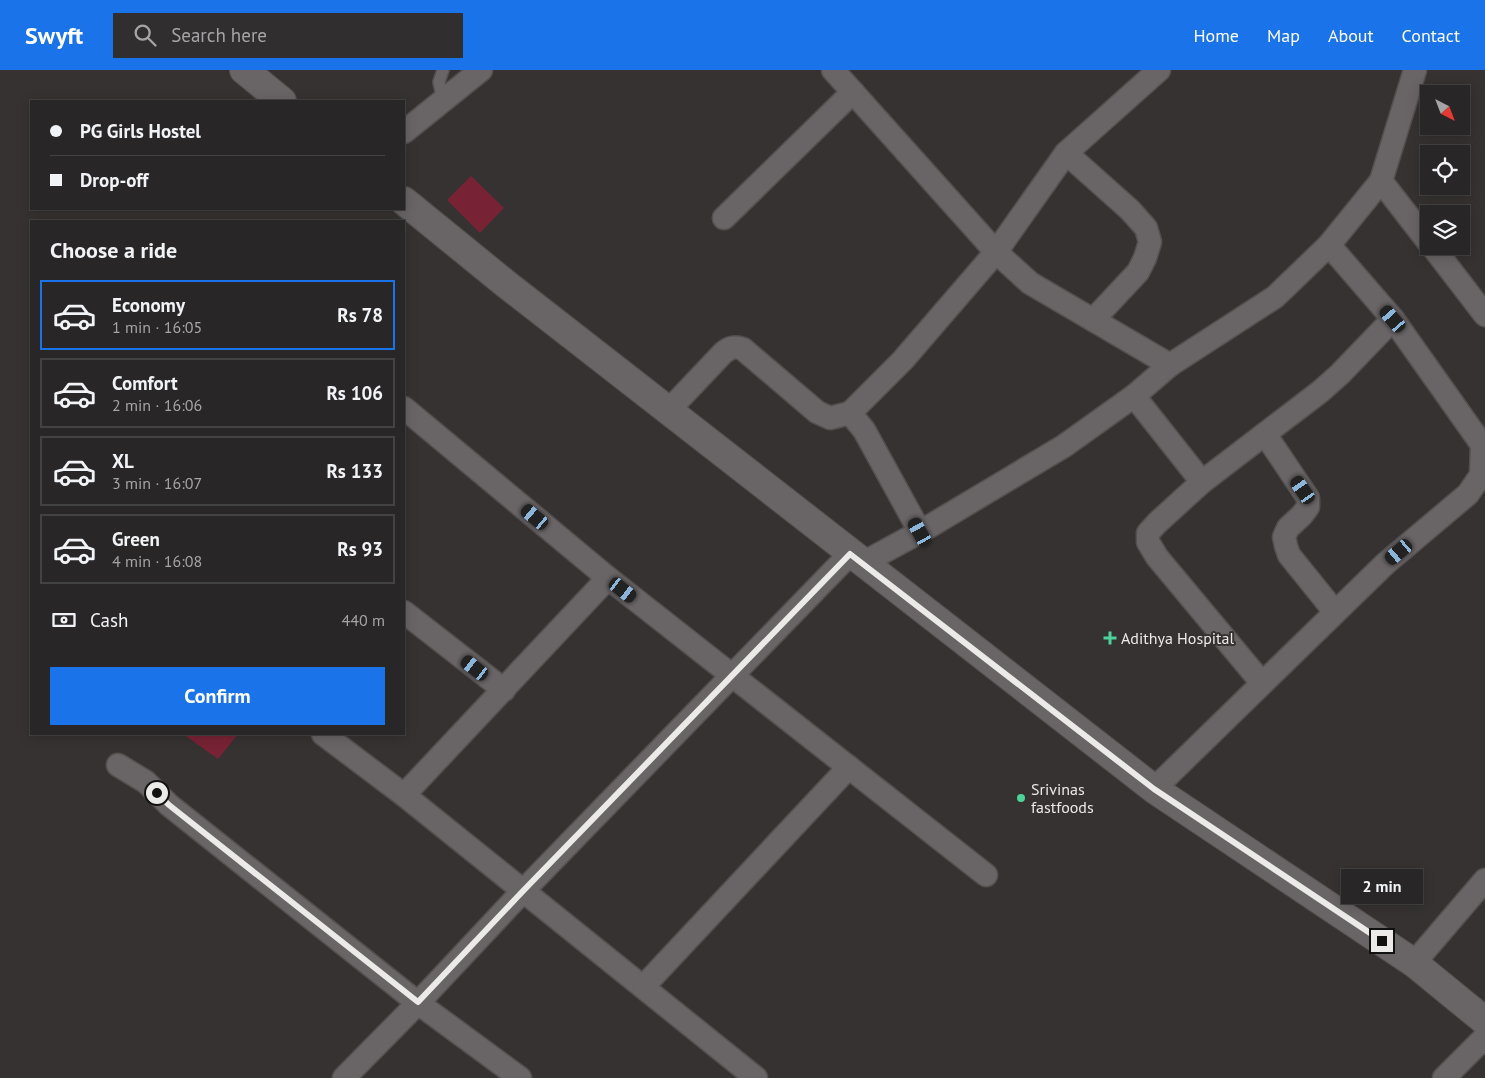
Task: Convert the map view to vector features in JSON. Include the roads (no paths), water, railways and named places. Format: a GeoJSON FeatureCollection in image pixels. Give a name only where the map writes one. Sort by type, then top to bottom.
{"type":"FeatureCollection","features":[{"type":"Feature","properties":{"kind":"street"},"geometry":{"type":"LineString","coordinates":[[244,70],[281,100]]}},
{"type":"Feature","properties":{"kind":"street"},"geometry":{"type":"LineString","coordinates":[[405,131],[481,70]]}},
{"type":"Feature","properties":{"kind":"street"},"geometry":{"type":"LineString","coordinates":[[833,70],[996,252],[1030,283],[1170,365]]}},
{"type":"Feature","properties":{"kind":"street"},"geometry":{"type":"LineString","coordinates":[[668,411],[723,352],[737,347],[743,349],[817,412],[830,418],[850,413],[903,360],[996,252],[1066,153],[1159,70]]}},
{"type":"Feature","properties":{"kind":"street"},"geometry":{"type":"LineString","coordinates":[[344,1078],[731,676],[857,558],[920,532],[1064,446],[1134,396],[1170,365],[1275,297],[1329,245],[1381,181],[1417,71]]}},
{"type":"Feature","properties":{"kind":"street"},"geometry":{"type":"LineString","coordinates":[[724,218],[853,92]]}},
{"type":"Feature","properties":{"kind":"street"},"geometry":{"type":"LineString","coordinates":[[1066,153],[1135,216],[1146,228],[1150,242],[1138,272],[1093,320]]}},
{"type":"Feature","properties":{"kind":"street"},"geometry":{"type":"LineString","coordinates":[[1381,181],[1420,231]]}},
{"type":"Feature","properties":{"kind":"street"},"geometry":{"type":"LineString","coordinates":[[405,202],[506,284],[1154,789],[1414,963],[1485,1021]]}},
{"type":"Feature","properties":{"kind":"street"},"geometry":{"type":"LineString","coordinates":[[1154,789],[1385,564],[1468,494],[1481,475],[1484,445],[1393,319],[1329,245]]}},
{"type":"Feature","properties":{"kind":"street"},"geometry":{"type":"LineString","coordinates":[[1439,255],[1485,315]]}},
{"type":"Feature","properties":{"kind":"street"},"geometry":{"type":"LineString","coordinates":[[1262,683],[1156,557],[1148,542],[1148,533],[1202,482],[1321,391],[1393,319]]}},
{"type":"Feature","properties":{"kind":"street"},"geometry":{"type":"LineString","coordinates":[[1134,396],[1202,482]]}},
{"type":"Feature","properties":{"kind":"street"},"geometry":{"type":"LineString","coordinates":[[405,409],[608,578],[986,875]]}},
{"type":"Feature","properties":{"kind":"street"},"geometry":{"type":"LineString","coordinates":[[850,413],[864,430],[920,532]]}},
{"type":"Feature","properties":{"kind":"street"},"geometry":{"type":"LineString","coordinates":[[1265,434],[1308,498],[1308,507],[1302,516],[1288,528],[1284,537],[1289,555],[1335,612]]}},
{"type":"Feature","properties":{"kind":"street"},"geometry":{"type":"LineString","coordinates":[[404,795],[608,578]]}},
{"type":"Feature","properties":{"kind":"street"},"geometry":{"type":"LineString","coordinates":[[405,613],[504,690]]}},
{"type":"Feature","properties":{"kind":"street"},"geometry":{"type":"LineString","coordinates":[[324,735],[404,795],[756,1078]]}},
{"type":"Feature","properties":{"kind":"street"},"geometry":{"type":"LineString","coordinates":[[118,765],[146,782],[169,805],[418,1002],[520,1078]]}},
{"type":"Feature","properties":{"kind":"street"},"geometry":{"type":"LineString","coordinates":[[643,987],[849,767]]}},
{"type":"Feature","properties":{"kind":"street"},"geometry":{"type":"LineString","coordinates":[[1414,963],[1485,880]]}},
{"type":"Feature","properties":{"kind":"street"},"geometry":{"type":"LineString","coordinates":[[1444,1078],[1485,1037]]}},
{"type":"Feature","properties":{"kind":"lane"},"geometry":{"type":"LineString","coordinates":[[443,70],[440,82],[443,100]]}},
{"type":"Feature","properties":{"kind":"place","name":"Adithya Hospital"},"geometry":{"type":"Point","coordinates":[1110,638]}},
{"type":"Feature","properties":{"kind":"place","name":"Srivinas fastfoods"},"geometry":{"type":"Point","coordinates":[1021,798]}}]}
